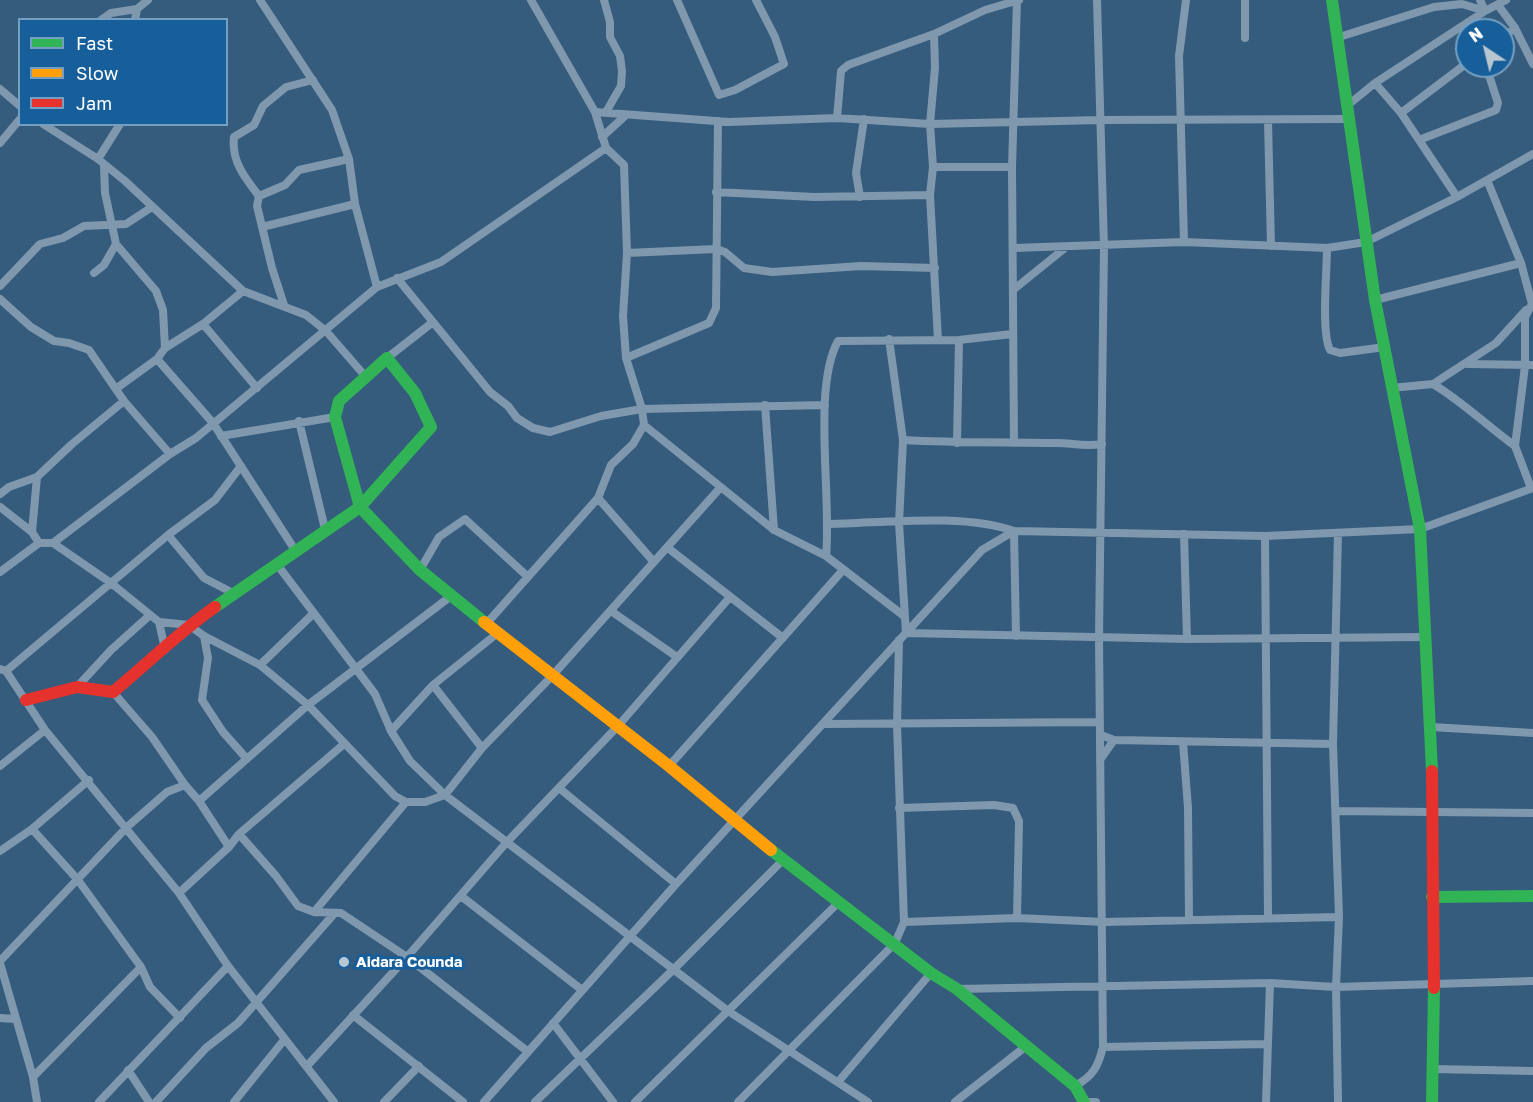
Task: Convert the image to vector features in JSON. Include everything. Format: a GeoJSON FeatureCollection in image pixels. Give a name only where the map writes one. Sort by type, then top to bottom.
{"type":"FeatureCollection","features":[{"type":"Feature","properties":{"kind":"street"},"geometry":{"type":"LineString","coordinates":[[104,18],[111,13],[137,9],[148,0]]}},
{"type":"Feature","properties":{"kind":"street"},"geometry":{"type":"LineString","coordinates":[[260,0],[332,110],[349,159],[355,204],[377,287]]}},
{"type":"Feature","properties":{"kind":"street"},"geometry":{"type":"LineString","coordinates":[[488,622],[598,498],[611,465],[633,444],[644,425],[642,409],[626,358],[623,316],[627,253],[624,165],[606,148],[595,112],[531,0]]}},
{"type":"Feature","properties":{"kind":"street"},"geometry":{"type":"LineString","coordinates":[[604,0],[610,21],[610,37],[620,56],[622,71],[621,87],[606,112]]}},
{"type":"Feature","properties":{"kind":"street"},"geometry":{"type":"LineString","coordinates":[[677,0],[719,95],[744,86],[784,64],[775,37],[756,0]]}},
{"type":"Feature","properties":{"kind":"street"},"geometry":{"type":"LineString","coordinates":[[837,118],[840,71],[848,65],[934,34],[985,10],[1018,0],[1012,167],[1014,443]]}},
{"type":"Feature","properties":{"kind":"street"},"geometry":{"type":"LineString","coordinates":[[1075,1086],[1090,1078],[1099,1067],[1103,1047],[1101,987],[1104,922],[1099,761],[1101,735],[1099,637],[1104,247],[1097,0]]}},
{"type":"Feature","properties":{"kind":"street"},"geometry":{"type":"LineString","coordinates":[[1184,243],[1179,56],[1186,0]]}},
{"type":"Feature","properties":{"kind":"street"},"geometry":{"type":"LineString","coordinates":[[1245,0],[1245,38]]}},
{"type":"Feature","properties":{"kind":"street"},"geometry":{"type":"LineString","coordinates":[[1332,0],[1348,105],[1347,119],[1375,300],[1420,529],[1431,727],[1430,813],[1434,986],[1432,1102]]}},
{"type":"Feature","properties":{"kind":"street"},"geometry":{"type":"LineString","coordinates":[[1480,0],[1485,10]]}},
{"type":"Feature","properties":{"kind":"street"},"geometry":{"type":"LineString","coordinates":[[1348,105],[1375,83],[1485,10],[1502,2],[1510,18]]}},
{"type":"Feature","properties":{"kind":"street"},"geometry":{"type":"LineString","coordinates":[[1336,38],[1434,7],[1462,4],[1485,10]]}},
{"type":"Feature","properties":{"kind":"street"},"geometry":{"type":"LineString","coordinates":[[135,18],[137,9]]}},
{"type":"Feature","properties":{"kind":"street"},"geometry":{"type":"LineString","coordinates":[[1515,28],[1533,64]]}},
{"type":"Feature","properties":{"kind":"street"},"geometry":{"type":"LineString","coordinates":[[934,34],[935,68],[930,124],[933,167],[930,195],[938,340]]}},
{"type":"Feature","properties":{"kind":"street"},"geometry":{"type":"LineString","coordinates":[[1401,113],[1455,72]]}},
{"type":"Feature","properties":{"kind":"street"},"geometry":{"type":"LineString","coordinates":[[1419,140],[1496,110],[1498,103],[1490,78]]}},
{"type":"Feature","properties":{"kind":"street"},"geometry":{"type":"LineString","coordinates":[[284,305],[257,206],[259,196],[241,173],[233,148],[234,137],[254,125],[263,106],[286,87],[313,80]]}},
{"type":"Feature","properties":{"kind":"street"},"geometry":{"type":"LineString","coordinates":[[1375,83],[1401,113],[1457,197]]}},
{"type":"Feature","properties":{"kind":"street"},"geometry":{"type":"LineString","coordinates":[[0,88],[18,104]]}},
{"type":"Feature","properties":{"kind":"street"},"geometry":{"type":"LineString","coordinates":[[595,112],[718,121],[837,118],[930,124],[1101,120],[1347,119]]}},
{"type":"Feature","properties":{"kind":"street"},"geometry":{"type":"LineString","coordinates":[[602,137],[626,115]]}},
{"type":"Feature","properties":{"kind":"street"},"geometry":{"type":"LineString","coordinates":[[860,197],[856,173],[864,119]]}},
{"type":"Feature","properties":{"kind":"street"},"geometry":{"type":"LineString","coordinates":[[1,139],[18,121]]}},
{"type":"Feature","properties":{"kind":"street"},"geometry":{"type":"LineString","coordinates":[[626,358],[709,323],[716,308],[718,121]]}},
{"type":"Feature","properties":{"kind":"street"},"geometry":{"type":"LineString","coordinates":[[1268,121],[1271,246]]}},
{"type":"Feature","properties":{"kind":"street"},"geometry":{"type":"LineString","coordinates":[[46,126],[101,162],[243,291],[306,315],[326,331],[364,376]]}},
{"type":"Feature","properties":{"kind":"street"},"geometry":{"type":"LineString","coordinates":[[119,126],[101,162],[110,225],[116,244],[156,291],[163,310],[165,348]]}},
{"type":"Feature","properties":{"kind":"street"},"geometry":{"type":"LineString","coordinates":[[53,543],[213,423],[377,287],[441,262],[606,148]]}},
{"type":"Feature","properties":{"kind":"street"},"geometry":{"type":"LineString","coordinates":[[1014,248],[1184,243],[1327,248],[1366,242],[1457,197],[1533,154]]}},
{"type":"Feature","properties":{"kind":"street"},"geometry":{"type":"LineString","coordinates":[[259,196],[285,185],[299,170],[349,159]]}},
{"type":"Feature","properties":{"kind":"street"},"geometry":{"type":"LineString","coordinates":[[933,167],[1012,167]]}},
{"type":"Feature","properties":{"kind":"street"},"geometry":{"type":"LineString","coordinates":[[829,524],[969,522],[993,524],[1014,531],[1265,536],[1338,534],[1420,529],[1532,488],[1515,446],[1529,366],[1525,317],[1533,304],[1521,263],[1487,180]]}},
{"type":"Feature","properties":{"kind":"street"},"geometry":{"type":"LineString","coordinates":[[716,192],[860,197],[930,195]]}},
{"type":"Feature","properties":{"kind":"street"},"geometry":{"type":"LineString","coordinates":[[262,227],[355,204]]}},
{"type":"Feature","properties":{"kind":"street"},"geometry":{"type":"LineString","coordinates":[[0,286],[40,244],[63,238],[84,225],[126,224],[152,207]]}},
{"type":"Feature","properties":{"kind":"street"},"geometry":{"type":"LineString","coordinates":[[94,273],[104,265],[116,244]]}},
{"type":"Feature","properties":{"kind":"street"},"geometry":{"type":"LineString","coordinates":[[1013,290],[1065,248]]}},
{"type":"Feature","properties":{"kind":"street"},"geometry":{"type":"LineString","coordinates":[[1327,248],[1326,327],[1327,344],[1330,350],[1340,353],[1384,347]]}},
{"type":"Feature","properties":{"kind":"street"},"geometry":{"type":"LineString","coordinates":[[627,253],[716,249],[725,252],[744,268],[772,272],[861,266],[935,267]]}},
{"type":"Feature","properties":{"kind":"street"},"geometry":{"type":"LineString","coordinates":[[1375,300],[1521,263]]}},
{"type":"Feature","properties":{"kind":"street"},"geometry":{"type":"LineString","coordinates":[[397,278],[490,392],[508,406],[517,418],[533,428],[550,432],[601,416],[642,409],[825,405]]}},
{"type":"Feature","properties":{"kind":"street"},"geometry":{"type":"LineString","coordinates":[[117,388],[157,359],[165,348],[203,324],[243,291]]}},
{"type":"Feature","properties":{"kind":"street"},"geometry":{"type":"LineString","coordinates":[[0,299],[31,327],[54,341],[89,350],[124,401],[170,454]]}},
{"type":"Feature","properties":{"kind":"street"},"geometry":{"type":"LineString","coordinates":[[1391,388],[1433,384],[1467,364],[1496,343],[1533,304]]}},
{"type":"Feature","properties":{"kind":"street"},"geometry":{"type":"LineString","coordinates":[[433,322],[364,376],[339,402],[335,417],[360,507],[420,570],[451,596],[488,622],[552,676],[669,766],[734,822],[895,943],[931,973],[957,989],[1075,1086],[1084,1102],[1096,1102]]}},
{"type":"Feature","properties":{"kind":"street"},"geometry":{"type":"LineString","coordinates":[[203,324],[257,388]]}},
{"type":"Feature","properties":{"kind":"street"},"geometry":{"type":"LineString","coordinates":[[826,556],[829,524],[825,405],[827,372],[831,354],[838,341],[959,340],[1012,334]]}},
{"type":"Feature","properties":{"kind":"street"},"geometry":{"type":"LineString","coordinates":[[738,1102],[895,943],[904,922],[897,725],[904,616],[899,523],[903,440],[889,339]]}},
{"type":"Feature","properties":{"kind":"street"},"geometry":{"type":"LineString","coordinates":[[957,443],[959,340]]}},
{"type":"Feature","properties":{"kind":"street"},"geometry":{"type":"LineString","coordinates":[[113,692],[165,649],[189,625],[276,562],[360,507],[431,427],[416,393],[387,358]]}},
{"type":"Feature","properties":{"kind":"street"},"geometry":{"type":"LineString","coordinates":[[157,359],[213,423],[295,550]]}},
{"type":"Feature","properties":{"kind":"street"},"geometry":{"type":"LineString","coordinates":[[1467,364],[1529,366]]}},
{"type":"Feature","properties":{"kind":"street"},"geometry":{"type":"LineString","coordinates":[[1433,384],[1460,400],[1486,426],[1515,446]]}},
{"type":"Feature","properties":{"kind":"street"},"geometry":{"type":"LineString","coordinates":[[0,494],[9,487],[37,477],[124,401]]}},
{"type":"Feature","properties":{"kind":"street"},"geometry":{"type":"LineString","coordinates":[[765,405],[774,530]]}},
{"type":"Feature","properties":{"kind":"street"},"geometry":{"type":"LineString","coordinates":[[221,436],[299,421],[335,417]]}},
{"type":"Feature","properties":{"kind":"street"},"geometry":{"type":"LineString","coordinates":[[299,421],[325,529]]}},
{"type":"Feature","properties":{"kind":"street"},"geometry":{"type":"LineString","coordinates":[[644,425],[774,530],[826,556],[904,616]]}},
{"type":"Feature","properties":{"kind":"street"},"geometry":{"type":"LineString","coordinates":[[903,440],[957,443],[1058,443],[1085,447],[1101,444]]}},
{"type":"Feature","properties":{"kind":"street"},"geometry":{"type":"LineString","coordinates":[[241,466],[215,500],[168,535],[3,670],[45,730],[89,780],[179,893],[228,966],[334,1102]]}},
{"type":"Feature","properties":{"kind":"street"},"geometry":{"type":"LineString","coordinates":[[32,532],[37,477]]}},
{"type":"Feature","properties":{"kind":"street"},"geometry":{"type":"LineString","coordinates":[[0,572],[39,543],[53,543],[111,583],[159,622],[189,625],[204,636],[260,665],[308,705],[395,796],[406,802],[425,802],[445,795],[482,748],[552,676],[720,488]]}},
{"type":"Feature","properties":{"kind":"street"},"geometry":{"type":"LineString","coordinates":[[598,498],[653,561]]}},
{"type":"Feature","properties":{"kind":"street"},"geometry":{"type":"LineString","coordinates":[[0,507],[32,532],[39,543]]}},
{"type":"Feature","properties":{"kind":"street"},"geometry":{"type":"LineString","coordinates":[[420,570],[439,537],[465,519],[528,577]]}},
{"type":"Feature","properties":{"kind":"street"},"geometry":{"type":"LineString","coordinates":[[484,1102],[676,884],[982,550],[1014,531]]}},
{"type":"Feature","properties":{"kind":"street"},"geometry":{"type":"LineString","coordinates":[[1014,531],[1016,636]]}},
{"type":"Feature","properties":{"kind":"street"},"geometry":{"type":"LineString","coordinates":[[1184,534],[1186,639]]}},
{"type":"Feature","properties":{"kind":"street"},"geometry":{"type":"LineString","coordinates":[[1338,534],[1333,744],[1339,916],[1336,987],[1338,1102]]}},
{"type":"Feature","properties":{"kind":"street"},"geometry":{"type":"LineString","coordinates":[[168,535],[204,578],[233,593]]}},
{"type":"Feature","properties":{"kind":"street"},"geometry":{"type":"LineString","coordinates":[[1265,536],[1264,638],[1268,917]]}},
{"type":"Feature","properties":{"kind":"street"},"geometry":{"type":"LineString","coordinates":[[668,548],[783,638]]}},
{"type":"Feature","properties":{"kind":"street"},"geometry":{"type":"LineString","coordinates":[[276,562],[375,694],[391,731],[410,761],[445,795],[629,937],[675,968],[728,1011],[868,1102]]}},
{"type":"Feature","properties":{"kind":"street"},"geometry":{"type":"LineString","coordinates":[[669,766],[843,570]]}},
{"type":"Feature","properties":{"kind":"street"},"geometry":{"type":"LineString","coordinates":[[199,801],[308,705],[451,596]]}},
{"type":"Feature","properties":{"kind":"street"},"geometry":{"type":"LineString","coordinates":[[306,1066],[408,957],[506,843],[618,726],[730,597]]}},
{"type":"Feature","properties":{"kind":"street"},"geometry":{"type":"LineString","coordinates":[[611,611],[677,657]]}},
{"type":"Feature","properties":{"kind":"street"},"geometry":{"type":"LineString","coordinates":[[260,665],[314,613]]}},
{"type":"Feature","properties":{"kind":"street"},"geometry":{"type":"LineString","coordinates":[[77,687],[111,650],[150,615]]}},
{"type":"Feature","properties":{"kind":"street"},"geometry":{"type":"LineString","coordinates":[[159,622],[165,649]]}},
{"type":"Feature","properties":{"kind":"street"},"geometry":{"type":"LineString","coordinates":[[391,731],[434,685],[499,632]]}},
{"type":"Feature","properties":{"kind":"street"},"geometry":{"type":"LineString","coordinates":[[204,636],[208,658],[202,700],[223,732],[247,759]]}},
{"type":"Feature","properties":{"kind":"street"},"geometry":{"type":"LineString","coordinates":[[903,636],[1186,639],[1426,636]]}},
{"type":"Feature","properties":{"kind":"street"},"geometry":{"type":"LineString","coordinates":[[434,685],[482,748]]}},
{"type":"Feature","properties":{"kind":"street"},"geometry":{"type":"LineString","coordinates":[[26,700],[77,687],[113,692],[152,737],[185,785],[199,801],[229,847]]}},
{"type":"Feature","properties":{"kind":"street"},"geometry":{"type":"LineString","coordinates":[[825,724],[1099,722]]}},
{"type":"Feature","properties":{"kind":"street"},"geometry":{"type":"LineString","coordinates":[[1431,727],[1533,733]]}},
{"type":"Feature","properties":{"kind":"street"},"geometry":{"type":"LineString","coordinates":[[0,766],[45,730]]}},
{"type":"Feature","properties":{"kind":"street"},"geometry":{"type":"LineString","coordinates":[[1101,735],[1114,740],[1333,744]]}},
{"type":"Feature","properties":{"kind":"street"},"geometry":{"type":"LineString","coordinates":[[1099,761],[1114,740]]}},
{"type":"Feature","properties":{"kind":"street"},"geometry":{"type":"LineString","coordinates":[[1184,742],[1188,808],[1189,919]]}},
{"type":"Feature","properties":{"kind":"street"},"geometry":{"type":"LineString","coordinates":[[179,893],[229,847],[239,834],[344,744]]}},
{"type":"Feature","properties":{"kind":"street"},"geometry":{"type":"LineString","coordinates":[[0,852],[32,829],[89,780]]}},
{"type":"Feature","properties":{"kind":"street"},"geometry":{"type":"LineString","coordinates":[[37,1102],[33,1077],[0,962],[127,827],[167,792],[185,785]]}},
{"type":"Feature","properties":{"kind":"street"},"geometry":{"type":"LineString","coordinates":[[559,788],[676,884]]}},
{"type":"Feature","properties":{"kind":"street"},"geometry":{"type":"LineString","coordinates":[[314,912],[406,802]]}},
{"type":"Feature","properties":{"kind":"street"},"geometry":{"type":"LineString","coordinates":[[899,808],[994,805],[1013,808],[1018,821],[1017,918]]}},
{"type":"Feature","properties":{"kind":"street"},"geometry":{"type":"LineString","coordinates":[[1336,811],[1533,813]]}},
{"type":"Feature","properties":{"kind":"street"},"geometry":{"type":"LineString","coordinates":[[32,829],[78,880],[141,967],[150,987],[180,1018]]}},
{"type":"Feature","properties":{"kind":"street"},"geometry":{"type":"LineString","coordinates":[[239,834],[276,876],[298,906],[314,912],[333,915],[341,913],[408,957],[527,1051]]}},
{"type":"Feature","properties":{"kind":"street"},"geometry":{"type":"LineString","coordinates":[[535,1102],[675,968],[784,859]]}},
{"type":"Feature","properties":{"kind":"street"},"geometry":{"type":"LineString","coordinates":[[461,896],[582,990]]}},
{"type":"Feature","properties":{"kind":"street"},"geometry":{"type":"LineString","coordinates":[[1432,897],[1533,896]]}},
{"type":"Feature","properties":{"kind":"street"},"geometry":{"type":"LineString","coordinates":[[635,1102],[839,902]]}},
{"type":"Feature","properties":{"kind":"street"},"geometry":{"type":"LineString","coordinates":[[156,1102],[206,1048],[238,1023],[258,1002],[333,915]]}},
{"type":"Feature","properties":{"kind":"street"},"geometry":{"type":"LineString","coordinates":[[904,922],[1017,918],[1104,922],[1339,916]]}},
{"type":"Feature","properties":{"kind":"street"},"geometry":{"type":"LineString","coordinates":[[99,1102],[228,966]]}},
{"type":"Feature","properties":{"kind":"street"},"geometry":{"type":"LineString","coordinates":[[33,1077],[141,967]]}},
{"type":"Feature","properties":{"kind":"street"},"geometry":{"type":"LineString","coordinates":[[838,1082],[931,973]]}},
{"type":"Feature","properties":{"kind":"street"},"geometry":{"type":"LineString","coordinates":[[957,989],[1270,983],[1336,987],[1434,986],[1533,981]]}},
{"type":"Feature","properties":{"kind":"street"},"geometry":{"type":"LineString","coordinates":[[1266,1102],[1270,983]]}},
{"type":"Feature","properties":{"kind":"street"},"geometry":{"type":"LineString","coordinates":[[353,1015],[463,1102]]}},
{"type":"Feature","properties":{"kind":"street"},"geometry":{"type":"LineString","coordinates":[[0,1018],[16,1019]]}},
{"type":"Feature","properties":{"kind":"street"},"geometry":{"type":"LineString","coordinates":[[553,1023],[613,1102]]}},
{"type":"Feature","properties":{"kind":"street"},"geometry":{"type":"LineString","coordinates":[[239,1100],[284,1040]]}},
{"type":"Feature","properties":{"kind":"street"},"geometry":{"type":"LineString","coordinates":[[1103,1047],[1268,1044]]}},
{"type":"Feature","properties":{"kind":"street"},"geometry":{"type":"LineString","coordinates":[[955,1102],[1025,1047]]}},
{"type":"Feature","properties":{"kind":"street"},"geometry":{"type":"LineString","coordinates":[[384,1102],[419,1066]]}},
{"type":"Feature","properties":{"kind":"street"},"geometry":{"type":"LineString","coordinates":[[1432,1069],[1533,1071]]}},
{"type":"Feature","properties":{"kind":"street"},"geometry":{"type":"LineString","coordinates":[[128,1070],[149,1102]]}},
{"type":"Feature","properties":{"kind":"traffic: fast"},"geometry":{"type":"LineString","coordinates":[[1332,0],[1375,300],[1420,529],[1432,771]]}},
{"type":"Feature","properties":{"kind":"traffic: fast"},"geometry":{"type":"LineString","coordinates":[[215,607],[360,507],[431,427],[415,393],[387,358],[339,401],[335,417],[360,507],[420,570],[484,622]]}},
{"type":"Feature","properties":{"kind":"traffic: fast"},"geometry":{"type":"LineString","coordinates":[[771,850],[931,973],[957,989],[1075,1086],[1084,1102]]}},
{"type":"Feature","properties":{"kind":"traffic: fast"},"geometry":{"type":"LineString","coordinates":[[1432,897],[1533,896]]}},
{"type":"Feature","properties":{"kind":"traffic: fast"},"geometry":{"type":"LineString","coordinates":[[1432,1102],[1434,988]]}},
{"type":"Feature","properties":{"kind":"traffic: slow"},"geometry":{"type":"LineString","coordinates":[[484,622],[669,766],[771,850]]}},
{"type":"Feature","properties":{"kind":"traffic: jam"},"geometry":{"type":"LineString","coordinates":[[26,700],[77,687],[113,692],[176,637],[215,607]]}},
{"type":"Feature","properties":{"kind":"traffic: jam"},"geometry":{"type":"LineString","coordinates":[[1432,771],[1434,988]]}},
{"type":"Feature","properties":{"kind":"place","name":"Aidara Counda"},"geometry":{"type":"Point","coordinates":[344,962]}}]}
